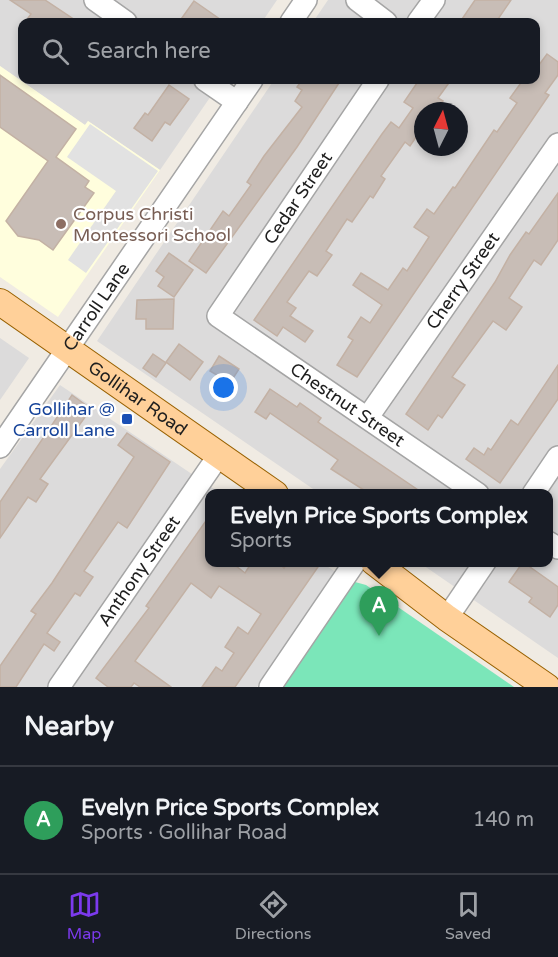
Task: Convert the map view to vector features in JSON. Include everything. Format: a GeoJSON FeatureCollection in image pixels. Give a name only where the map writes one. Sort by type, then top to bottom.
{"type":"FeatureCollection","features":[{"type":"Feature","properties":{"kind":"main road","name":"Gollihar Road"},"geometry":{"type":"LineString","coordinates":[[0,302],[268,489]]}},
{"type":"Feature","properties":{"kind":"main road"},"geometry":{"type":"LineString","coordinates":[[381,567],[447,618],[547,687]]}},
{"type":"Feature","properties":{"kind":"street"},"geometry":{"type":"LineString","coordinates":[[95,0],[120,18]]}},
{"type":"Feature","properties":{"kind":"street"},"geometry":{"type":"LineString","coordinates":[[294,18],[306,0]]}},
{"type":"Feature","properties":{"kind":"street"},"geometry":{"type":"LineString","coordinates":[[357,0],[381,18]]}},
{"type":"Feature","properties":{"kind":"street"},"geometry":{"type":"LineString","coordinates":[[421,18],[434,0]]}},
{"type":"Feature","properties":{"kind":"street"},"geometry":{"type":"LineString","coordinates":[[212,84],[237,102]]}},
{"type":"Feature","properties":{"kind":"street","name":"Carroll Lane"},"geometry":{"type":"LineString","coordinates":[[0,447],[249,84]]}},
{"type":"Feature","properties":{"kind":"street","name":"Cedar Street"},"geometry":{"type":"LineString","coordinates":[[218,316],[375,84]]}},
{"type":"Feature","properties":{"kind":"street","name":"Cherry Street"},"geometry":{"type":"LineString","coordinates":[[368,417],[558,144]]}},
{"type":"Feature","properties":{"kind":"street","name":"Chestnut Street"},"geometry":{"type":"LineString","coordinates":[[218,316],[471,489]]}},
{"type":"Feature","properties":{"kind":"street","name":"Anthony Street"},"geometry":{"type":"LineString","coordinates":[[59,687],[219,455]]}},
{"type":"Feature","properties":{"kind":"street"},"geometry":{"type":"LineString","coordinates":[[536,489],[558,457]]}},
{"type":"Feature","properties":{"kind":"street"},"geometry":{"type":"LineString","coordinates":[[270,687],[352,567]]}},
{"type":"Feature","properties":{"kind":"street"},"geometry":{"type":"LineString","coordinates":[[447,618],[482,567]]}},
{"type":"Feature","properties":{"kind":"shaded area"},"geometry":{"type":"Polygon","coordinates":[[[0,0],[277,0],[265,18],[18,18],[18,78],[0,66],[0,0]]]}},
{"type":"Feature","properties":{"kind":"shaded area"},"geometry":{"type":"Polygon","coordinates":[[[328,0],[558,0],[558,658],[426,567],[553,567],[553,489],[313,489],[97,341],[271,84],[540,84],[540,18],[316,18],[328,0]]]}},
{"type":"Feature","properties":{"kind":"shaded area","name":"Corpus Christi Montessori School"},"geometry":{"type":"Polygon","coordinates":[[[0,66],[18,78],[18,84],[26,84],[85,125],[88,121],[160,170],[58,317],[0,277],[0,66]]]}},
{"type":"Feature","properties":{"kind":"shaded area"},"geometry":{"type":"Polygon","coordinates":[[[26,84],[219,84],[160,170],[88,121],[85,125],[26,84]]]}},
{"type":"Feature","properties":{"kind":"shaded area"},"geometry":{"type":"Polygon","coordinates":[[[90,124],[158,171],[86,273],[68,260],[116,191],[67,157],[90,124]]]}},
{"type":"Feature","properties":{"kind":"shaded area"},"geometry":{"type":"Polygon","coordinates":[[[0,338],[29,358],[0,400],[0,338]]]}},
{"type":"Feature","properties":{"kind":"shaded area"},"geometry":{"type":"Polygon","coordinates":[[[60,385],[214,489],[205,489],[205,567],[328,567],[336,572],[257,687],[0,687],[0,469],[60,385]]]}},
{"type":"Feature","properties":{"kind":"green space"},"geometry":{"type":"Polygon","coordinates":[[[355,582],[366,585],[514,687],[283,687],[355,582]]]}},
{"type":"Feature","properties":{"kind":"building"},"geometry":{"type":"Polygon","coordinates":[[[10,0],[45,0],[72,18],[28,18],[31,14],[10,0]]]}},
{"type":"Feature","properties":{"kind":"building"},"geometry":{"type":"Polygon","coordinates":[[[475,0],[511,0],[499,18],[463,18],[475,0]]]}},
{"type":"Feature","properties":{"kind":"building"},"geometry":{"type":"Polygon","coordinates":[[[194,1],[218,18],[182,18],[194,1]]]}},
{"type":"Feature","properties":{"kind":"building"},"geometry":{"type":"Polygon","coordinates":[[[547,54],[558,62],[558,75],[545,93],[549,95],[357,377],[337,365],[353,340],[348,337],[361,317],[370,323],[382,305],[353,285],[361,273],[388,290],[403,268],[407,271],[429,237],[414,227],[427,209],[434,214],[453,187],[455,188],[494,130],[497,132],[517,103],[510,98],[520,84],[540,84],[540,64],[547,54]]]}},
{"type":"Feature","properties":{"kind":"building"},"geometry":{"type":"Polygon","coordinates":[[[0,75],[76,129],[56,157],[89,181],[85,187],[94,193],[53,250],[39,240],[18,236],[6,221],[48,161],[0,127],[0,75]]]}},
{"type":"Feature","properties":{"kind":"building"},"geometry":{"type":"Polygon","coordinates":[[[299,84],[338,84],[297,147],[206,273],[189,261],[223,211],[229,216],[251,185],[247,182],[264,156],[302,107],[295,101],[302,90],[297,87],[299,84]]]}},
{"type":"Feature","properties":{"kind":"building"},"geometry":{"type":"Polygon","coordinates":[[[416,84],[448,84],[438,98],[442,102],[414,102],[414,140],[410,146],[405,142],[381,176],[385,179],[373,198],[370,196],[352,222],[347,219],[326,251],[332,255],[317,276],[309,271],[287,302],[296,308],[290,316],[313,331],[305,342],[283,327],[277,336],[254,320],[391,122],[399,128],[413,108],[404,102],[416,84]]]}},
{"type":"Feature","properties":{"kind":"building"},"geometry":{"type":"Polygon","coordinates":[[[169,85],[189,99],[170,125],[165,122],[152,141],[134,128],[145,113],[148,115],[169,85]]]}},
{"type":"Feature","properties":{"kind":"building"},"geometry":{"type":"Polygon","coordinates":[[[558,193],[558,240],[541,265],[534,260],[509,298],[522,307],[506,330],[493,321],[452,377],[465,385],[442,418],[438,415],[428,430],[406,414],[495,282],[510,255],[526,232],[529,234],[558,193]]]}},
{"type":"Feature","properties":{"kind":"building"},"geometry":{"type":"Polygon","coordinates":[[[169,253],[193,270],[174,297],[158,286],[164,277],[156,271],[169,253]]]}},
{"type":"Feature","properties":{"kind":"building"},"geometry":{"type":"Polygon","coordinates":[[[174,299],[173,329],[146,329],[146,319],[136,319],[137,300],[174,299]]]}},
{"type":"Feature","properties":{"kind":"building"},"geometry":{"type":"Polygon","coordinates":[[[179,344],[203,362],[190,380],[166,362],[179,344]]]}},
{"type":"Feature","properties":{"kind":"building"},"geometry":{"type":"Polygon","coordinates":[[[153,354],[166,363],[156,377],[143,368],[153,354]]]}},
{"type":"Feature","properties":{"kind":"building"},"geometry":{"type":"Polygon","coordinates":[[[219,356],[239,369],[230,383],[210,371],[219,356]]]}},
{"type":"Feature","properties":{"kind":"building"},"geometry":{"type":"Polygon","coordinates":[[[558,365],[558,399],[500,483],[466,459],[474,448],[484,455],[488,448],[491,450],[511,420],[518,425],[558,365]]]}},
{"type":"Feature","properties":{"kind":"building"},"geometry":{"type":"Polygon","coordinates":[[[270,389],[297,407],[300,403],[321,418],[318,422],[417,489],[362,489],[331,469],[338,460],[270,413],[266,419],[255,412],[270,389]]]}},
{"type":"Feature","properties":{"kind":"building"},"geometry":{"type":"Polygon","coordinates":[[[72,395],[91,409],[40,479],[48,484],[36,502],[28,497],[0,538],[0,502],[72,395]]]}},
{"type":"Feature","properties":{"kind":"building"},"geometry":{"type":"Polygon","coordinates":[[[127,433],[170,462],[127,528],[118,522],[84,571],[93,577],[80,596],[75,593],[47,633],[60,642],[54,651],[44,644],[16,687],[0,687],[0,666],[36,614],[31,611],[52,583],[134,457],[118,445],[127,433]]]}},
{"type":"Feature","properties":{"kind":"building"},"geometry":{"type":"Polygon","coordinates":[[[205,522],[205,567],[237,567],[245,573],[249,567],[318,567],[235,687],[202,687],[216,667],[222,671],[234,653],[225,647],[238,627],[248,634],[261,614],[219,586],[211,598],[191,583],[135,661],[171,687],[140,687],[134,683],[131,687],[108,687],[96,678],[149,608],[146,606],[205,522]]]}},
{"type":"Feature","properties":{"kind":"building"},"geometry":{"type":"Polygon","coordinates":[[[520,567],[530,567],[558,587],[558,605],[550,617],[529,602],[532,598],[509,582],[520,567]]]}},
{"type":"Feature","properties":{"kind":"place","name":"Corpus Christi Montessori School"},"geometry":{"type":"Point","coordinates":[61,224]}},
{"type":"Feature","properties":{"kind":"place","name":"Gollihar @ Carroll Lane"},"geometry":{"type":"Point","coordinates":[127,419]}},
{"type":"Feature","properties":{"kind":"place","name":"Evelyn Price Sports Complex"},"geometry":{"type":"Point","coordinates":[379,636]}}]}
